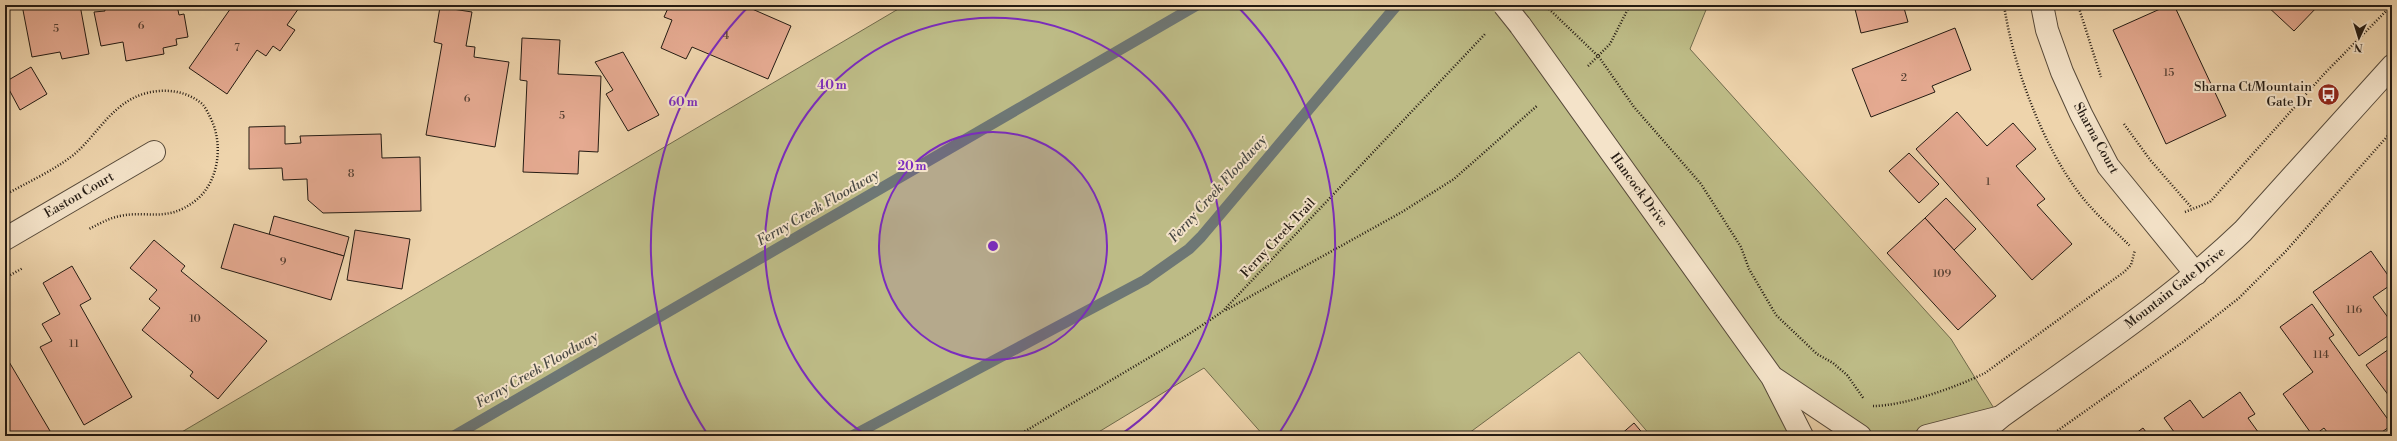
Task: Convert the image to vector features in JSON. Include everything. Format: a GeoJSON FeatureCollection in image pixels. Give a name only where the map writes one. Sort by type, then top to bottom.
{"type":"FeatureCollection","features":[{"type":"Feature","properties":{"kind":"street","name":"Hancock Drive"},"geometry":{"type":"LineString","coordinates":[[1504,5],[1520,25],[1772,377],[1802,436]]}},
{"type":"Feature","properties":{"kind":"street","name":"Sharna Court"},"geometry":{"type":"LineString","coordinates":[[2042,5],[2047,30],[2062,72],[2081,114],[2108,166],[2196,274]]}},
{"type":"Feature","properties":{"kind":"street","name":"Mountain Gate Drive"},"geometry":{"type":"LineString","coordinates":[[1978,436],[2002,416],[2196,274],[2243,231],[2392,66]]}},
{"type":"Feature","properties":{"kind":"street","name":"Easton Court"},"geometry":{"type":"LineString","coordinates":[[5,239],[154,152]]}},
{"type":"Feature","properties":{"kind":"street","name":"Hancock Drive"},"geometry":{"type":"LineString","coordinates":[[1772,377],[1860,436]]}},
{"type":"Feature","properties":{"kind":"street","name":"Mountain Gate Drive"},"geometry":{"type":"LineString","coordinates":[[1927,436],[2002,416]]}},
{"type":"Feature","properties":{"kind":"path"},"geometry":{"type":"LineString","coordinates":[[538,5],[556,8],[579,5]]}},
{"type":"Feature","properties":{"kind":"path"},"geometry":{"type":"LineString","coordinates":[[1546,5],[1599,57],[1634,107],[1701,184],[1741,247],[1749,269],[1776,315],[1817,354],[1833,363],[1848,375],[1868,406],[1890,406],[1971,380],[1985,373],[2124,272],[2132,265],[2134,250],[2140,245]]}},
{"type":"Feature","properties":{"kind":"path"},"geometry":{"type":"LineString","coordinates":[[1222,312],[1402,212],[1454,179],[1563,85],[1599,57],[1610,44],[1630,5]]}},
{"type":"Feature","properties":{"kind":"path"},"geometry":{"type":"LineString","coordinates":[[2078,5],[2104,82]]}},
{"type":"Feature","properties":{"kind":"path"},"geometry":{"type":"LineString","coordinates":[[2180,215],[2192,208],[2210,202],[2325,73],[2392,5]]}},
{"type":"Feature","properties":{"kind":"path","name":"Ferny Creek Trail"},"geometry":{"type":"LineString","coordinates":[[1017,436],[1189,334],[1222,312],[1487,33]]}},
{"type":"Feature","properties":{"kind":"path"},"geometry":{"type":"LineString","coordinates":[[2121,118],[2151,161],[2192,208]]}},
{"type":"Feature","properties":{"kind":"path"},"geometry":{"type":"LineString","coordinates":[[2050,436],[2183,342],[2239,298],[2286,251],[2392,131]]}},
{"type":"Feature","properties":{"kind":"shaded area"},"geometry":{"type":"Polygon","coordinates":[[[905,5],[1708,5],[1690,49],[1951,339],[1995,410],[1927,436],[1861,436],[1773,377],[1802,436],[1651,436],[1579,352],[1465,436],[1264,436],[1204,368],[1092,436],[175,436],[905,5]]]}},
{"type":"Feature","properties":{"kind":"building"},"geometry":{"type":"Polygon","coordinates":[[[22,5],[80,5],[89,54],[62,59],[60,52],[32,57],[22,5]]]}},
{"type":"Feature","properties":{"kind":"building"},"geometry":{"type":"Polygon","coordinates":[[[104,5],[177,5],[179,15],[184,14],[188,37],[176,39],[177,45],[163,48],[164,54],[126,61],[123,42],[101,46],[94,12],[105,11],[104,5]]]}},
{"type":"Feature","properties":{"kind":"building"},"geometry":{"type":"Polygon","coordinates":[[[233,5],[301,5],[287,25],[295,30],[280,51],[273,46],[266,56],[257,50],[227,94],[189,68],[233,5]]]}},
{"type":"Feature","properties":{"kind":"building"},"geometry":{"type":"Polygon","coordinates":[[[666,5],[743,5],[791,26],[768,79],[692,47],[686,59],[661,48],[672,20],[664,17],[669,6],[666,5]]]}},
{"type":"Feature","properties":{"kind":"building"},"geometry":{"type":"Polygon","coordinates":[[[835,5],[853,5],[853,8],[835,5]]]}},
{"type":"Feature","properties":{"kind":"building"},"geometry":{"type":"Polygon","coordinates":[[[1854,5],[1918,5],[1904,8],[1908,22],[1861,33],[1854,5]]]}},
{"type":"Feature","properties":{"kind":"building"},"geometry":{"type":"Polygon","coordinates":[[[2169,5],[2174,5],[2226,116],[2166,144],[2113,30],[2169,5]]]}},
{"type":"Feature","properties":{"kind":"building"},"geometry":{"type":"Polygon","coordinates":[[[2266,5],[2319,5],[2294,31],[2266,5]]]}},
{"type":"Feature","properties":{"kind":"building"},"geometry":{"type":"Polygon","coordinates":[[[440,7],[472,12],[466,46],[475,47],[474,57],[509,62],[495,147],[426,135],[442,44],[434,42],[440,7]]]}},
{"type":"Feature","properties":{"kind":"building"},"geometry":{"type":"Polygon","coordinates":[[[1955,28],[1971,70],[1932,86],[1935,92],[1871,117],[1852,69],[1955,28]]]}},
{"type":"Feature","properties":{"kind":"building"},"geometry":{"type":"Polygon","coordinates":[[[522,38],[560,40],[558,74],[601,76],[598,152],[579,151],[578,174],[523,172],[527,81],[520,80],[522,38]]]}},
{"type":"Feature","properties":{"kind":"building"},"geometry":{"type":"Polygon","coordinates":[[[623,52],[659,115],[628,131],[606,94],[613,90],[595,62],[623,52]]]}},
{"type":"Feature","properties":{"kind":"building"},"geometry":{"type":"Polygon","coordinates":[[[31,67],[47,94],[20,110],[5,82],[31,67]]]}},
{"type":"Feature","properties":{"kind":"building"},"geometry":{"type":"Polygon","coordinates":[[[1957,112],[1987,146],[2013,123],[2036,149],[2016,166],[2045,199],[2037,205],[2072,244],[2032,280],[1916,149],[1957,112]]]}},
{"type":"Feature","properties":{"kind":"building"},"geometry":{"type":"Polygon","coordinates":[[[285,126],[285,144],[301,143],[300,136],[381,134],[382,158],[420,157],[421,211],[323,213],[308,200],[307,179],[283,180],[282,168],[249,169],[249,127],[285,126]]]}},
{"type":"Feature","properties":{"kind":"building"},"geometry":{"type":"Polygon","coordinates":[[[1909,153],[1939,184],[1919,203],[1889,171],[1909,153]]]}},
{"type":"Feature","properties":{"kind":"building"},"geometry":{"type":"Polygon","coordinates":[[[1946,198],[1976,229],[1954,250],[1925,218],[1946,198]]]}},
{"type":"Feature","properties":{"kind":"building"},"geometry":{"type":"Polygon","coordinates":[[[2392,206],[2392,215],[2387,211],[2392,206]]]}},
{"type":"Feature","properties":{"kind":"building"},"geometry":{"type":"Polygon","coordinates":[[[274,216],[349,237],[344,256],[269,235],[274,216]]]}},
{"type":"Feature","properties":{"kind":"building"},"geometry":{"type":"Polygon","coordinates":[[[1925,218],[1996,296],[1958,330],[1887,253],[1925,218]]]}},
{"type":"Feature","properties":{"kind":"building"},"geometry":{"type":"Polygon","coordinates":[[[234,224],[344,256],[331,300],[221,268],[234,224]]]}},
{"type":"Feature","properties":{"kind":"building"},"geometry":{"type":"Polygon","coordinates":[[[355,230],[410,239],[402,289],[347,280],[355,230]]]}},
{"type":"Feature","properties":{"kind":"building"},"geometry":{"type":"Polygon","coordinates":[[[154,240],[185,266],[181,271],[267,341],[218,399],[190,376],[193,372],[142,330],[160,308],[149,299],[157,290],[130,268],[154,240]]]}},
{"type":"Feature","properties":{"kind":"building"},"geometry":{"type":"Polygon","coordinates":[[[2371,251],[2392,281],[2392,284],[2373,297],[2392,323],[2392,333],[2359,356],[2313,292],[2371,251]]]}},
{"type":"Feature","properties":{"kind":"building"},"geometry":{"type":"Polygon","coordinates":[[[72,266],[91,299],[80,305],[132,397],[84,425],[40,347],[52,341],[42,324],[60,314],[43,283],[72,266]]]}},
{"type":"Feature","properties":{"kind":"building"},"geometry":{"type":"Polygon","coordinates":[[[2312,304],[2334,335],[2329,338],[2392,425],[2376,436],[2330,436],[2324,428],[2313,436],[2283,394],[2313,372],[2280,327],[2312,304]]]}},
{"type":"Feature","properties":{"kind":"building"},"geometry":{"type":"Polygon","coordinates":[[[2392,347],[2392,394],[2389,396],[2366,365],[2392,347]]]}},
{"type":"Feature","properties":{"kind":"building"},"geometry":{"type":"Polygon","coordinates":[[[5,355],[53,436],[5,436],[5,355]]]}},
{"type":"Feature","properties":{"kind":"building"},"geometry":{"type":"Polygon","coordinates":[[[2240,392],[2255,414],[2248,418],[2261,436],[2177,436],[2164,418],[2190,400],[2203,418],[2240,392]]]}},
{"type":"Feature","properties":{"kind":"building"},"geometry":{"type":"Polygon","coordinates":[[[1634,423],[1645,436],[1619,436],[1634,423]]]}},
{"type":"Feature","properties":{"kind":"building"},"geometry":{"type":"Polygon","coordinates":[[[2143,428],[2149,436],[2132,436],[2143,428]]]}},
{"type":"Feature","properties":{"kind":"waterway","name":"Ferny Creek Floodway"},"geometry":{"type":"LineString","coordinates":[[454,436],[1197,5]]}},
{"type":"Feature","properties":{"kind":"waterway","name":"Ferny Creek Floodway"},"geometry":{"type":"LineString","coordinates":[[852,436],[1145,280],[1189,249],[1201,237],[1397,5]]}},
{"type":"Feature","properties":{"kind":"place","name":"Sharna Ct/Mountain Gate Dr"},"geometry":{"type":"Point","coordinates":[2328,94]}}]}
